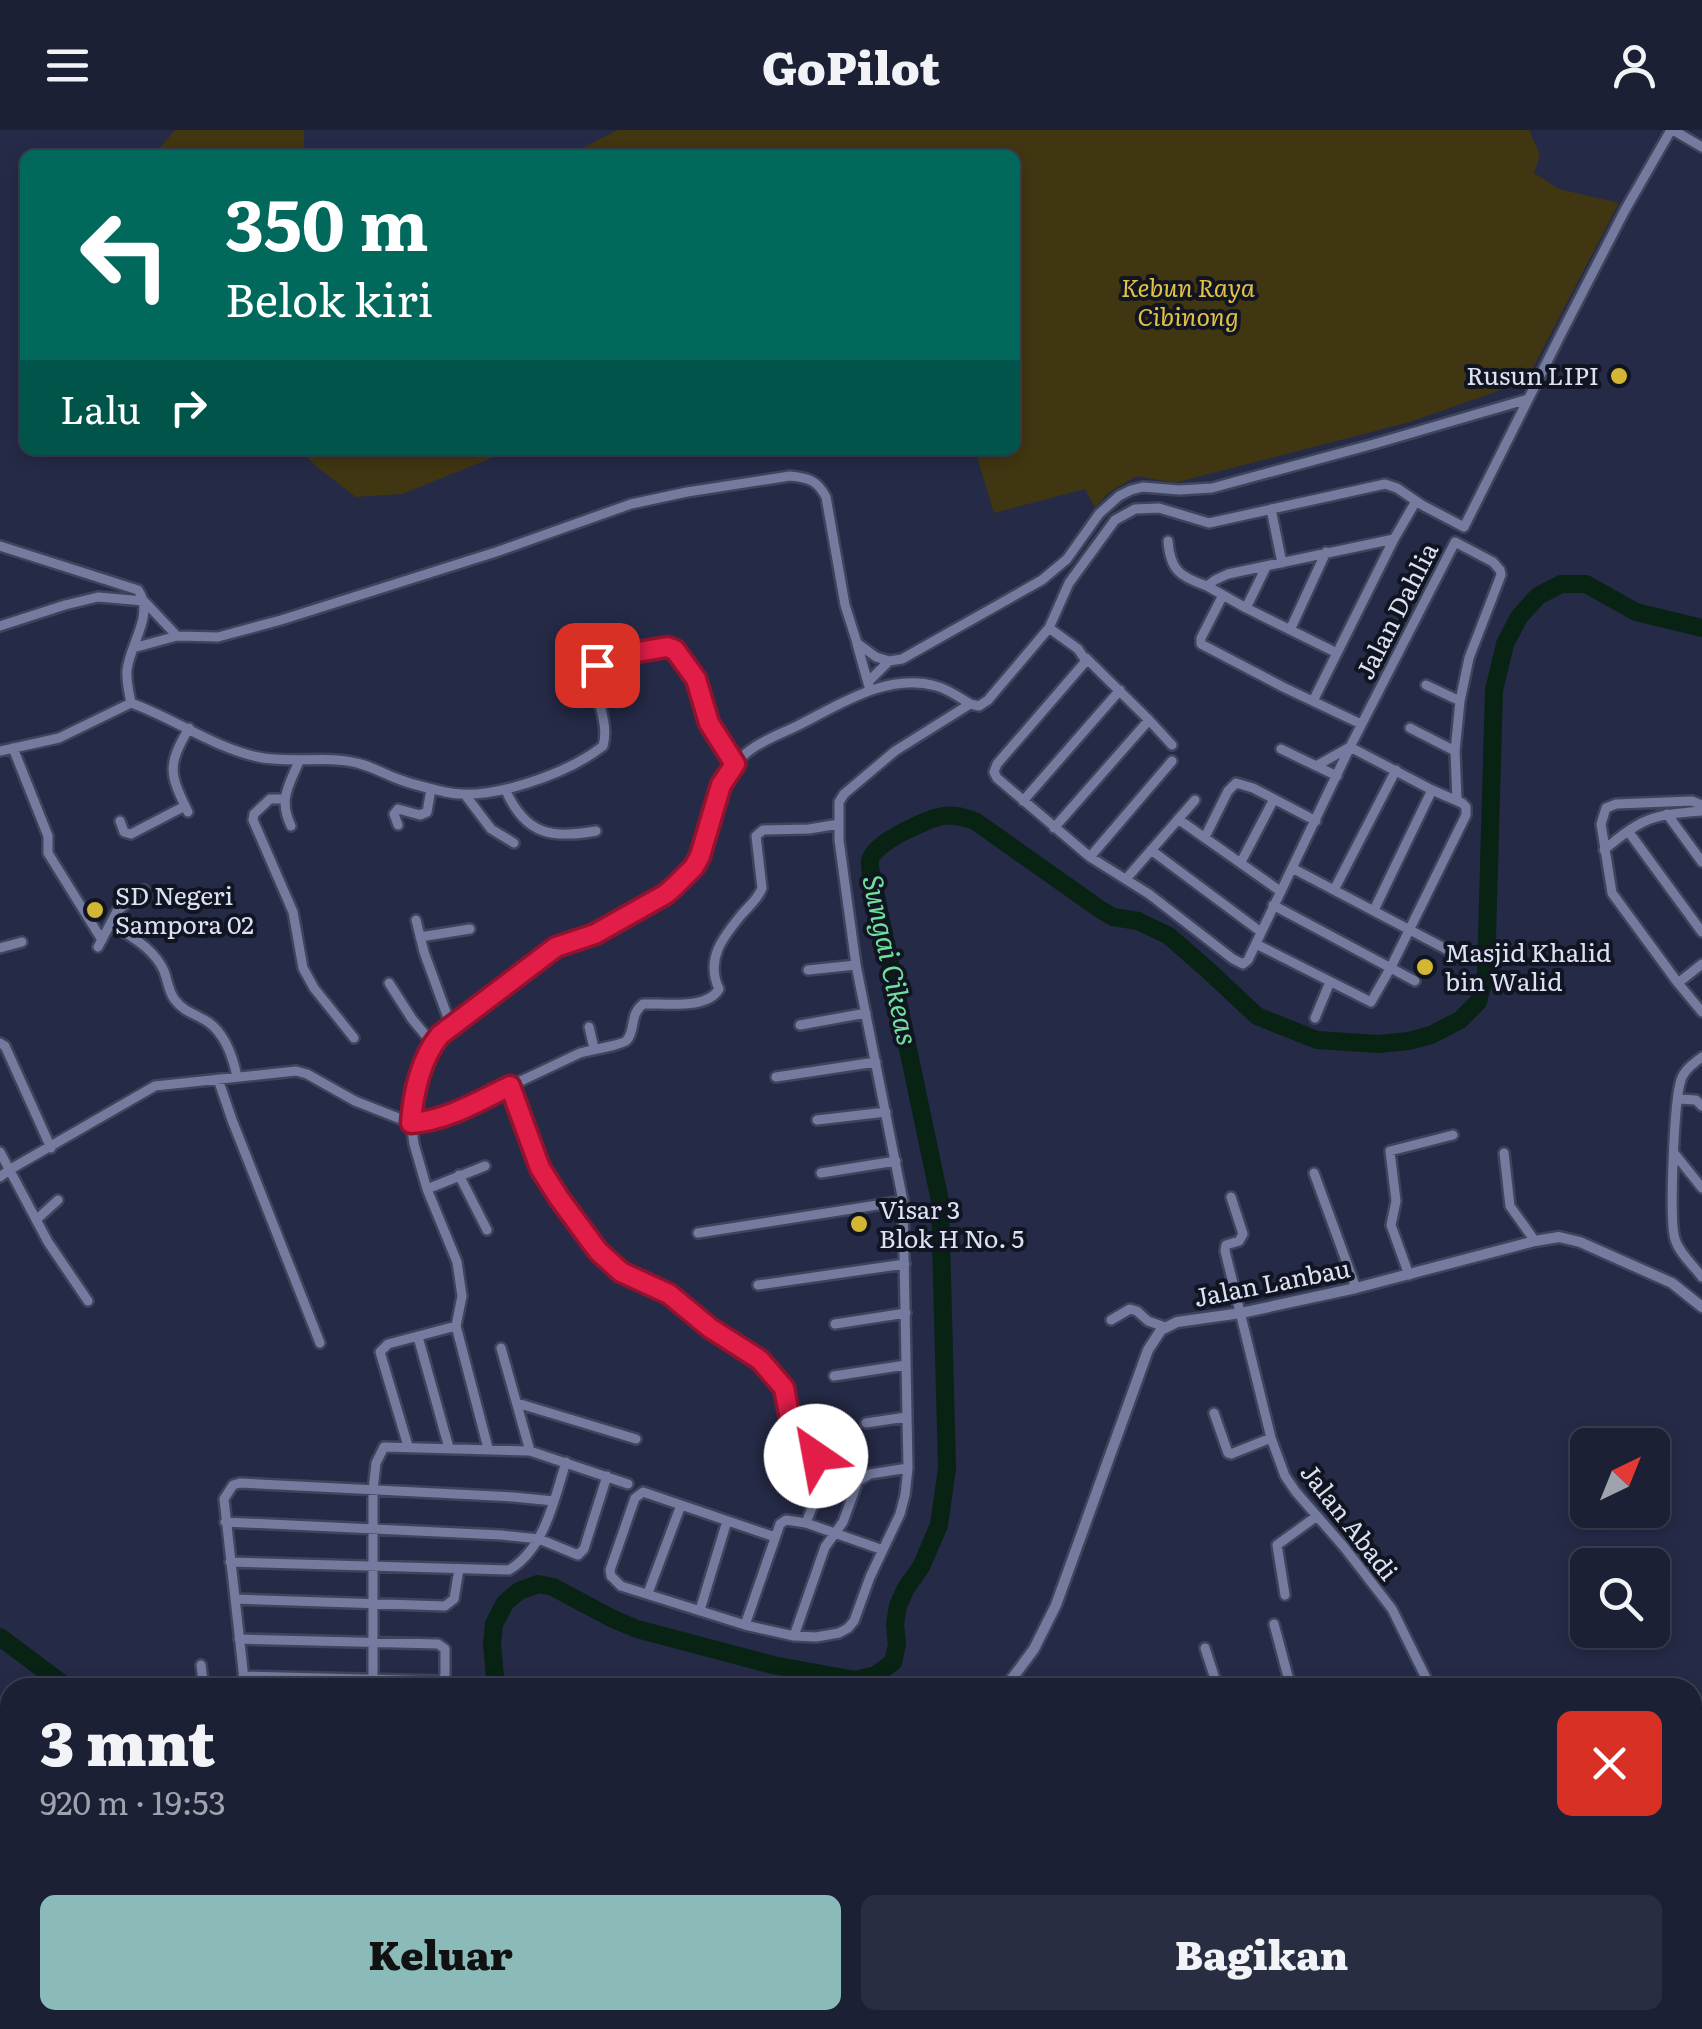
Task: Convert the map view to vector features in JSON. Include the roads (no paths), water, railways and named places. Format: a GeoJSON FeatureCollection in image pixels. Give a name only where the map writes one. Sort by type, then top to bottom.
{"type":"FeatureCollection","features":[{"type":"Feature","properties":{"kind":"street"},"geometry":{"type":"LineString","coordinates":[[1455,542],[1626,210],[1672,130],[1702,148]]}},
{"type":"Feature","properties":{"kind":"street"},"geometry":{"type":"LineString","coordinates":[[857,643],[888,661],[902,659],[1042,580],[1067,558],[1098,514],[1131,490],[1212,488],[1528,399]]}},
{"type":"Feature","properties":{"kind":"street"},"geometry":{"type":"LineString","coordinates":[[133,648],[177,636],[218,636],[280,620],[499,551],[631,504],[790,476],[810,479],[826,496],[844,605],[869,686]]}},
{"type":"Feature","properties":{"kind":"street"},"geometry":{"type":"LineString","coordinates":[[869,686],[924,684],[943,688],[979,706],[1049,628],[1069,583],[1092,549],[1118,517],[1135,510],[1160,508],[1209,523],[1385,484],[1464,528]]}},
{"type":"Feature","properties":{"kind":"street"},"geometry":{"type":"LineString","coordinates":[[1313,702],[1416,501]]}},
{"type":"Feature","properties":{"kind":"street"},"geometry":{"type":"LineString","coordinates":[[1271,509],[1282,563]]}},
{"type":"Feature","properties":{"kind":"street"},"geometry":{"type":"LineString","coordinates":[[1207,586],[1228,574],[1394,538]]}},
{"type":"Feature","properties":{"kind":"street"},"geometry":{"type":"LineString","coordinates":[[1168,541],[1172,564],[1184,577],[1337,653]]}},
{"type":"Feature","properties":{"kind":"street","name":"Jalan Dahlia"},"geometry":{"type":"LineString","coordinates":[[1126,879],[1238,962],[1248,960],[1350,746],[1455,542],[1492,562],[1500,575],[1469,658],[1460,701],[1454,751],[1457,800],[1466,807],[1466,815],[1410,929]]}},
{"type":"Feature","properties":{"kind":"street"},"geometry":{"type":"LineString","coordinates":[[0,546],[138,590],[177,636]]}},
{"type":"Feature","properties":{"kind":"street"},"geometry":{"type":"LineString","coordinates":[[1290,630],[1326,552]]}},
{"type":"Feature","properties":{"kind":"street"},"geometry":{"type":"LineString","coordinates":[[1246,608],[1266,567]]}},
{"type":"Feature","properties":{"kind":"street"},"geometry":{"type":"LineString","coordinates":[[1222,595],[1200,638],[1201,644],[1362,724]]}},
{"type":"Feature","properties":{"kind":"street"},"geometry":{"type":"LineString","coordinates":[[0,626],[98,598],[144,601]]}},
{"type":"Feature","properties":{"kind":"street"},"geometry":{"type":"LineString","coordinates":[[131,704],[127,678],[144,601]]}},
{"type":"Feature","properties":{"kind":"street"},"geometry":{"type":"LineString","coordinates":[[1049,628],[1078,650],[1083,663],[1120,690],[1172,745]]}},
{"type":"Feature","properties":{"kind":"street"},"geometry":{"type":"LineString","coordinates":[[0,750],[59,738],[131,704],[244,753],[299,761],[357,763],[398,779],[466,796],[506,791],[546,776],[603,746],[606,729],[597,665],[615,657],[667,647],[675,650],[696,679],[709,723],[735,764]]}},
{"type":"Feature","properties":{"kind":"street"},"geometry":{"type":"LineString","coordinates":[[488,1448],[456,1326],[462,1296],[457,1262],[427,1189],[411,1123],[416,1089],[433,1044],[450,1026],[556,947],[595,934],[666,894],[700,856],[721,785],[735,764],[755,746],[869,686],[888,661]]}},
{"type":"Feature","properties":{"kind":"street"},"geometry":{"type":"LineString","coordinates":[[1083,663],[994,772],[1054,828],[1126,879],[1195,800]]}},
{"type":"Feature","properties":{"kind":"street"},"geometry":{"type":"LineString","coordinates":[[1426,685],[1460,701]]}},
{"type":"Feature","properties":{"kind":"street"},"geometry":{"type":"LineString","coordinates":[[1023,801],[1120,690]]}},
{"type":"Feature","properties":{"kind":"street"},"geometry":{"type":"LineString","coordinates":[[776,1537],[643,1492],[635,1498],[611,1576],[621,1586],[745,1626],[794,1636],[830,1635],[848,1628],[854,1620],[900,1514],[908,1468],[903,1201],[856,964],[842,864],[839,802],[895,751],[970,704]]}},
{"type":"Feature","properties":{"kind":"street"},"geometry":{"type":"LineString","coordinates":[[1054,828],[1149,720]]}},
{"type":"Feature","properties":{"kind":"street"},"geometry":{"type":"LineString","coordinates":[[120,820],[124,832],[131,834],[186,809],[172,776],[172,766],[188,728]]}},
{"type":"Feature","properties":{"kind":"street"},"geometry":{"type":"LineString","coordinates":[[1410,728],[1454,751]]}},
{"type":"Feature","properties":{"kind":"street"},"geometry":{"type":"LineString","coordinates":[[1316,766],[1350,746],[1457,800]]}},
{"type":"Feature","properties":{"kind":"street"},"geometry":{"type":"LineString","coordinates":[[13,748],[48,836],[48,853],[100,944],[121,906],[144,890]]}},
{"type":"Feature","properties":{"kind":"street"},"geometry":{"type":"LineString","coordinates":[[1281,749],[1336,776]]}},
{"type":"Feature","properties":{"kind":"street"},"geometry":{"type":"LineString","coordinates":[[291,826],[284,799],[299,761]]}},
{"type":"Feature","properties":{"kind":"street"},"geometry":{"type":"LineString","coordinates":[[1090,857],[1172,761]]}},
{"type":"Feature","properties":{"kind":"street"},"geometry":{"type":"LineString","coordinates":[[1334,890],[1396,770]]}},
{"type":"Feature","properties":{"kind":"street"},"geometry":{"type":"LineString","coordinates":[[1205,837],[1233,785],[1245,785],[1316,821]]}},
{"type":"Feature","properties":{"kind":"street"},"geometry":{"type":"LineString","coordinates":[[398,824],[394,814],[398,809],[427,812],[431,788]]}},
{"type":"Feature","properties":{"kind":"street"},"geometry":{"type":"LineString","coordinates":[[1374,910],[1432,790]]}},
{"type":"Feature","properties":{"kind":"street"},"geometry":{"type":"LineString","coordinates":[[506,791],[520,817],[533,828],[560,835],[596,831]]}},
{"type":"Feature","properties":{"kind":"street"},"geometry":{"type":"LineString","coordinates":[[466,796],[491,829],[514,843]]}},
{"type":"Feature","properties":{"kind":"street"},"geometry":{"type":"LineString","coordinates":[[284,799],[270,798],[253,820],[294,912],[303,968],[354,1038]]}},
{"type":"Feature","properties":{"kind":"street"},"geometry":{"type":"LineString","coordinates":[[1241,862],[1274,799]]}},
{"type":"Feature","properties":{"kind":"street"},"geometry":{"type":"LineString","coordinates":[[1702,808],[1692,801],[1611,805],[1601,824],[1612,893],[1702,1012]]}},
{"type":"Feature","properties":{"kind":"street"},"geometry":{"type":"LineString","coordinates":[[1604,850],[1643,821],[1702,808]]}},
{"type":"Feature","properties":{"kind":"street"},"geometry":{"type":"LineString","coordinates":[[1667,814],[1702,862]]}},
{"type":"Feature","properties":{"kind":"street"},"geometry":{"type":"LineString","coordinates":[[1178,819],[1280,891]]}},
{"type":"Feature","properties":{"kind":"street"},"geometry":{"type":"LineString","coordinates":[[4,1173],[156,1086],[296,1071],[354,1101],[411,1123],[422,1122],[451,1114],[594,1048],[626,1041],[636,1011],[643,1004],[704,1002],[716,995],[719,988],[712,969],[716,953],[762,888],[756,836],[762,830],[839,824]]}},
{"type":"Feature","properties":{"kind":"street"},"geometry":{"type":"LineString","coordinates":[[1628,831],[1702,932]]}},
{"type":"Feature","properties":{"kind":"street"},"geometry":{"type":"LineString","coordinates":[[1152,850],[1261,932]]}},
{"type":"Feature","properties":{"kind":"street"},"geometry":{"type":"LineString","coordinates":[[1292,868],[1446,949]]}},
{"type":"Feature","properties":{"kind":"street"},"geometry":{"type":"LineString","coordinates":[[1273,905],[1415,981]]}},
{"type":"Feature","properties":{"kind":"street"},"geometry":{"type":"LineString","coordinates":[[416,920],[450,1026]]}},
{"type":"Feature","properties":{"kind":"street"},"geometry":{"type":"LineString","coordinates":[[110,926],[138,942],[160,964],[178,1004],[220,1033],[238,1077]]}},
{"type":"Feature","properties":{"kind":"street"},"geometry":{"type":"LineString","coordinates":[[1256,944],[1371,1002],[1410,929]]}},
{"type":"Feature","properties":{"kind":"street"},"geometry":{"type":"LineString","coordinates":[[420,938],[470,930]]}},
{"type":"Feature","properties":{"kind":"street"},"geometry":{"type":"LineString","coordinates":[[0,948],[22,942]]}},
{"type":"Feature","properties":{"kind":"street"},"geometry":{"type":"LineString","coordinates":[[808,970],[856,964]]}},
{"type":"Feature","properties":{"kind":"street"},"geometry":{"type":"LineString","coordinates":[[1678,983],[1702,964]]}},
{"type":"Feature","properties":{"kind":"street"},"geometry":{"type":"LineString","coordinates":[[1315,1018],[1330,982]]}},
{"type":"Feature","properties":{"kind":"street"},"geometry":{"type":"LineString","coordinates":[[389,983],[433,1044]]}},
{"type":"Feature","properties":{"kind":"street"},"geometry":{"type":"LineString","coordinates":[[800,1026],[866,1013]]}},
{"type":"Feature","properties":{"kind":"street"},"geometry":{"type":"LineString","coordinates":[[588,1027],[594,1048]]}},
{"type":"Feature","properties":{"kind":"street"},"geometry":{"type":"LineString","coordinates":[[0,1043],[12,1061],[50,1148]]}},
{"type":"Feature","properties":{"kind":"street"},"geometry":{"type":"LineString","coordinates":[[1702,1057],[1681,1079],[1674,1153],[1673,1233],[1702,1278]]}},
{"type":"Feature","properties":{"kind":"street"},"geometry":{"type":"LineString","coordinates":[[776,1078],[876,1062]]}},
{"type":"Feature","properties":{"kind":"street"},"geometry":{"type":"LineString","coordinates":[[218,1080],[320,1342]]}},
{"type":"Feature","properties":{"kind":"street"},"geometry":{"type":"LineString","coordinates":[[510,1086],[547,1181],[609,1262],[678,1300],[710,1328],[753,1353],[780,1382],[787,1395],[789,1414],[816,1447],[806,1487],[786,1485]]}},
{"type":"Feature","properties":{"kind":"street"},"geometry":{"type":"LineString","coordinates":[[1678,1099],[1696,1100],[1702,1106]]}},
{"type":"Feature","properties":{"kind":"street"},"geometry":{"type":"LineString","coordinates":[[817,1120],[886,1112]]}},
{"type":"Feature","properties":{"kind":"street"},"geometry":{"type":"LineString","coordinates":[[1409,1275],[1391,1225],[1396,1201],[1390,1151],[1453,1135]]}},
{"type":"Feature","properties":{"kind":"street"},"geometry":{"type":"LineString","coordinates":[[0,1152],[4,1173],[88,1301]]}},
{"type":"Feature","properties":{"kind":"street"},"geometry":{"type":"LineString","coordinates":[[1504,1153],[1510,1206],[1534,1241]]}},
{"type":"Feature","properties":{"kind":"street"},"geometry":{"type":"LineString","coordinates":[[1674,1153],[1702,1188]]}},
{"type":"Feature","properties":{"kind":"street"},"geometry":{"type":"LineString","coordinates":[[821,1173],[896,1162]]}},
{"type":"Feature","properties":{"kind":"street"},"geometry":{"type":"LineString","coordinates":[[427,1189],[485,1166]]}},
{"type":"Feature","properties":{"kind":"street"},"geometry":{"type":"LineString","coordinates":[[1314,1173],[1356,1288]]}},
{"type":"Feature","properties":{"kind":"street"},"geometry":{"type":"LineString","coordinates":[[460,1176],[487,1230]]}},
{"type":"Feature","properties":{"kind":"street","name":"Jalan Abadi"},"geometry":{"type":"LineString","coordinates":[[1231,1198],[1243,1234],[1239,1240],[1226,1244],[1225,1251],[1285,1476],[1392,1609],[1426,1678]]}},
{"type":"Feature","properties":{"kind":"street"},"geometry":{"type":"LineString","coordinates":[[36,1220],[58,1200]]}},
{"type":"Feature","properties":{"kind":"street"},"geometry":{"type":"LineString","coordinates":[[698,1233],[903,1201]]}},
{"type":"Feature","properties":{"kind":"street","name":"Jalan Lanbau"},"geometry":{"type":"LineString","coordinates":[[1012,1678],[1034,1649],[1056,1604],[1148,1350],[1165,1327],[1356,1288],[1559,1237],[1580,1242],[1672,1284],[1702,1307]]}},
{"type":"Feature","properties":{"kind":"street"},"geometry":{"type":"LineString","coordinates":[[1692,1264],[1702,1256]]}},
{"type":"Feature","properties":{"kind":"street"},"geometry":{"type":"LineString","coordinates":[[758,1285],[905,1264]]}},
{"type":"Feature","properties":{"kind":"street"},"geometry":{"type":"LineString","coordinates":[[1112,1320],[1130,1309],[1165,1327]]}},
{"type":"Feature","properties":{"kind":"street"},"geometry":{"type":"LineString","coordinates":[[835,1324],[906,1313]]}},
{"type":"Feature","properties":{"kind":"street"},"geometry":{"type":"LineString","coordinates":[[408,1446],[380,1352],[388,1344],[456,1326]]}},
{"type":"Feature","properties":{"kind":"street"},"geometry":{"type":"LineString","coordinates":[[418,1336],[449,1448]]}},
{"type":"Feature","properties":{"kind":"street"},"geometry":{"type":"LineString","coordinates":[[501,1348],[530,1451]]}},
{"type":"Feature","properties":{"kind":"street"},"geometry":{"type":"LineString","coordinates":[[834,1376],[906,1365]]}},
{"type":"Feature","properties":{"kind":"street"},"geometry":{"type":"LineString","coordinates":[[517,1403],[636,1439]]}},
{"type":"Feature","properties":{"kind":"street"},"geometry":{"type":"LineString","coordinates":[[1214,1414],[1230,1454],[1272,1438]]}},
{"type":"Feature","properties":{"kind":"street"},"geometry":{"type":"LineString","coordinates":[[866,1424],[906,1417]]}},
{"type":"Feature","properties":{"kind":"street"},"geometry":{"type":"LineString","coordinates":[[373,1678],[373,1490],[380,1451],[389,1445],[530,1451],[628,1484]]}},
{"type":"Feature","properties":{"kind":"street"},"geometry":{"type":"LineString","coordinates":[[230,1562],[509,1570],[539,1540],[566,1462]]}},
{"type":"Feature","properties":{"kind":"street"},"geometry":{"type":"LineString","coordinates":[[794,1636],[825,1548],[843,1522],[858,1481],[870,1474],[908,1468]]}},
{"type":"Feature","properties":{"kind":"street"},"geometry":{"type":"LineString","coordinates":[[225,1522],[501,1535],[539,1540],[576,1555],[580,1554],[607,1476]]}},
{"type":"Feature","properties":{"kind":"street"},"geometry":{"type":"LineString","coordinates":[[276,1678],[243,1676],[225,1522],[226,1494],[233,1485],[554,1501]]}},
{"type":"Feature","properties":{"kind":"street"},"geometry":{"type":"LineString","coordinates":[[806,1524],[816,1497]]}},
{"type":"Feature","properties":{"kind":"street"},"geometry":{"type":"LineString","coordinates":[[648,1594],[680,1505]]}},
{"type":"Feature","properties":{"kind":"street"},"geometry":{"type":"LineString","coordinates":[[1285,1595],[1277,1546],[1317,1516]]}},
{"type":"Feature","properties":{"kind":"street"},"geometry":{"type":"LineString","coordinates":[[745,1626],[780,1524],[786,1520],[883,1550]]}},
{"type":"Feature","properties":{"kind":"street"},"geometry":{"type":"LineString","coordinates":[[700,1610],[727,1521]]}},
{"type":"Feature","properties":{"kind":"street"},"geometry":{"type":"LineString","coordinates":[[235,1599],[449,1605],[454,1599],[459,1569]]}},
{"type":"Feature","properties":{"kind":"street"},"geometry":{"type":"LineString","coordinates":[[1274,1624],[1288,1678]]}},
{"type":"Feature","properties":{"kind":"street"},"geometry":{"type":"LineString","coordinates":[[239,1639],[442,1645],[446,1650],[442,1678]]}},
{"type":"Feature","properties":{"kind":"street"},"geometry":{"type":"LineString","coordinates":[[1205,1648],[1215,1678]]}},
{"type":"Feature","properties":{"kind":"street"},"geometry":{"type":"LineString","coordinates":[[201,1665],[203,1678]]}},
{"type":"Feature","properties":{"kind":"waterway","name":"Sungai Cikeas"},"geometry":{"type":"LineString","coordinates":[[863,1678],[876,1675],[893,1662],[898,1606],[939,1525],[947,1468],[940,1201],[871,875],[873,854],[901,833],[935,818],[952,816],[975,821],[1101,910],[1169,936],[1257,1016],[1317,1040],[1378,1044],[1409,1041],[1460,1020],[1478,1002],[1486,972],[1494,690],[1505,644],[1519,617],[1538,596],[1561,584],[1586,584],[1636,612],[1702,628]]}},
{"type":"Feature","properties":{"kind":"waterway","name":"Sungai Cikeas"},"geometry":{"type":"LineString","coordinates":[[495,1678],[494,1624],[505,1603],[519,1591],[538,1584],[553,1587],[637,1629],[773,1665],[844,1678]]}},
{"type":"Feature","properties":{"kind":"waterway","name":"Sungai Cikeas"},"geometry":{"type":"LineString","coordinates":[[0,1637],[55,1678]]}},
{"type":"Feature","properties":{"kind":"place","name":"Rusun LIPI"},"geometry":{"type":"Point","coordinates":[1619,376]}},
{"type":"Feature","properties":{"kind":"place","name":"SD Negeri Sampora 02"},"geometry":{"type":"Point","coordinates":[95,910]}},
{"type":"Feature","properties":{"kind":"place","name":"Masjid Khalid bin Walid"},"geometry":{"type":"Point","coordinates":[1425,967]}},
{"type":"Feature","properties":{"kind":"place","name":"Visar 3 Blok H No. 5"},"geometry":{"type":"Point","coordinates":[859,1224]}},
{"type":"Feature","properties":{"kind":"park label","name":"Kebun Raya Cibinong"},"geometry":{"type":"Point","coordinates":[1188,302]}}]}
